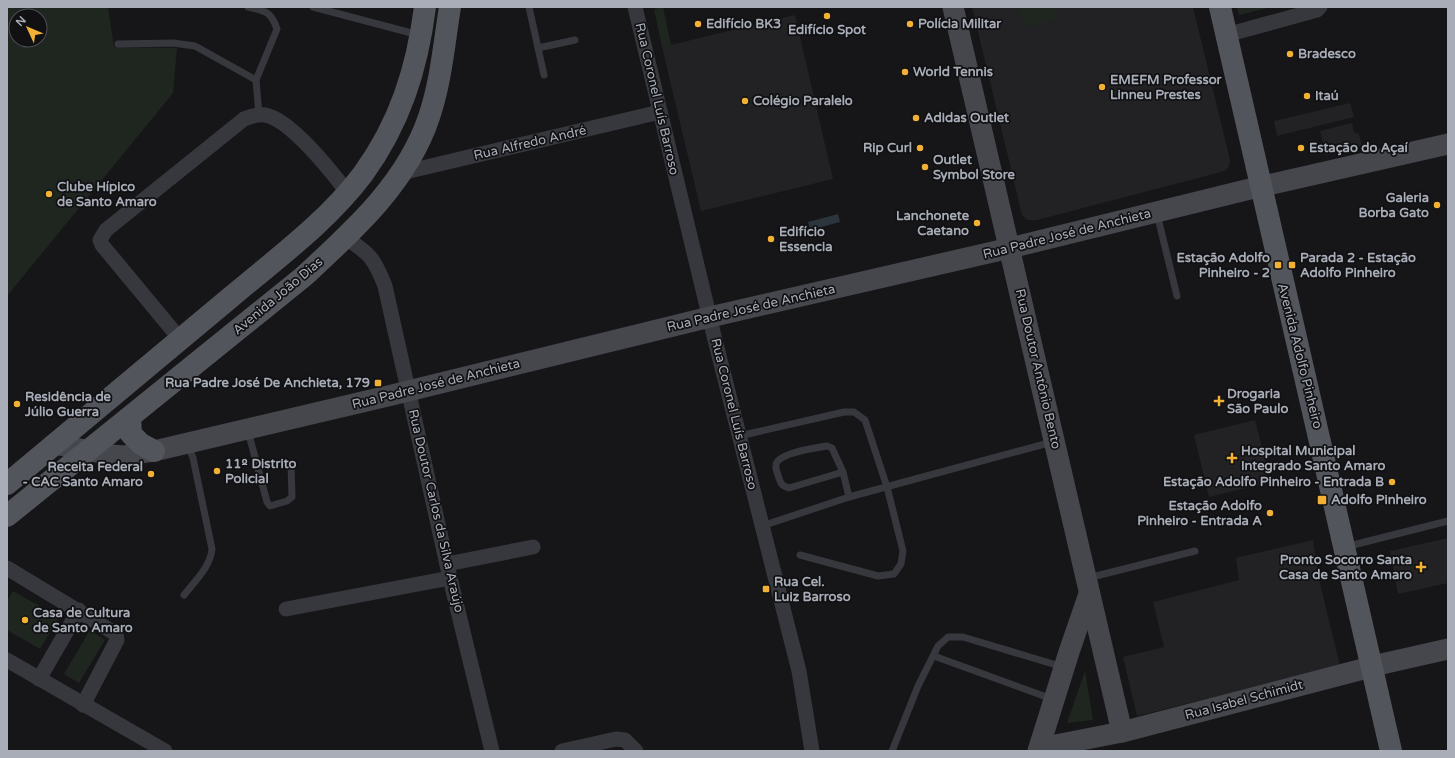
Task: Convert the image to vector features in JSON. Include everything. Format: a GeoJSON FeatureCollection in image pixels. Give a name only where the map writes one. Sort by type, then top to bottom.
{"type":"FeatureCollection","features":[{"type":"Feature","properties":{"kind":"main road"},"geometry":{"type":"LineString","coordinates":[[7,484],[301,237],[347,192],[375,155],[401,106],[409,85],[421,36],[425,7]]}},
{"type":"Feature","properties":{"kind":"main road","name":"Avenida João Dias"},"geometry":{"type":"LineString","coordinates":[[7,516],[303,277],[346,238],[384,196],[401,174],[418,143],[429,117],[438,85],[450,7]]}},
{"type":"Feature","properties":{"kind":"main road","name":"Avenida Adolfo Pinheiro"},"geometry":{"type":"LineString","coordinates":[[1220,7],[1260,187],[1345,547],[1391,751]]}},
{"type":"Feature","properties":{"kind":"main road"},"geometry":{"type":"LineString","coordinates":[[130,418],[131,434],[141,444],[154,451]]}},
{"type":"Feature","properties":{"kind":"street","name":"Rua Coronel Luís Barroso"},"geometry":{"type":"LineString","coordinates":[[635,7],[739,436],[799,671],[812,751]]}},
{"type":"Feature","properties":{"kind":"street","name":"Rua Doutor Antônio Bento"},"geometry":{"type":"LineString","coordinates":[[953,7],[1122,732]]}},
{"type":"Feature","properties":{"kind":"street"},"geometry":{"type":"LineString","coordinates":[[1226,35],[1317,10],[1320,7]]}},
{"type":"Feature","properties":{"kind":"street","name":"Rua Alfredo André"},"geometry":{"type":"LineString","coordinates":[[401,174],[660,112]]}},
{"type":"Feature","properties":{"kind":"street"},"geometry":{"type":"LineString","coordinates":[[180,339],[102,245],[100,240],[106,230],[244,119],[254,115],[276,118],[298,136],[347,192]]}},
{"type":"Feature","properties":{"kind":"street","name":"Rua Padre José de Anchieta"},"geometry":{"type":"LineString","coordinates":[[54,444],[123,456],[154,451],[409,391],[710,317],[1010,248],[1260,187],[1448,144]]}},
{"type":"Feature","properties":{"kind":"street","name":"Rua Doutor Carlos da Silva Araújo"},"geometry":{"type":"LineString","coordinates":[[346,238],[365,250],[376,264],[389,299],[448,571],[492,751]]}},
{"type":"Feature","properties":{"kind":"street"},"geometry":{"type":"LineString","coordinates":[[286,609],[448,571],[533,547]]}},
{"type":"Feature","properties":{"kind":"street"},"geometry":{"type":"LineString","coordinates":[[7,569],[80,610],[114,631],[117,636],[83,705]]}},
{"type":"Feature","properties":{"kind":"street"},"geometry":{"type":"LineString","coordinates":[[1039,749],[1087,586]]}},
{"type":"Feature","properties":{"kind":"street"},"geometry":{"type":"LineString","coordinates":[[39,679],[80,610]]}},
{"type":"Feature","properties":{"kind":"street","name":"Rua Isabel Schimidt"},"geometry":{"type":"LineString","coordinates":[[1039,749],[1122,732],[1372,666],[1448,649]]}},
{"type":"Feature","properties":{"kind":"street"},"geometry":{"type":"LineString","coordinates":[[7,660],[165,751]]}},
{"type":"Feature","properties":{"kind":"street"},"geometry":{"type":"LineString","coordinates":[[562,751],[616,739],[625,740],[636,751]]}},
{"type":"Feature","properties":{"kind":"lane"},"geometry":{"type":"LineString","coordinates":[[248,7],[268,12],[278,29],[256,80],[259,115]]}},
{"type":"Feature","properties":{"kind":"lane"},"geometry":{"type":"LineString","coordinates":[[312,7],[421,36]]}},
{"type":"Feature","properties":{"kind":"lane"},"geometry":{"type":"LineString","coordinates":[[529,7],[544,74]]}},
{"type":"Feature","properties":{"kind":"lane"},"geometry":{"type":"LineString","coordinates":[[538,48],[574,40]]}},
{"type":"Feature","properties":{"kind":"lane"},"geometry":{"type":"LineString","coordinates":[[118,44],[173,42],[195,46],[256,80]]}},
{"type":"Feature","properties":{"kind":"lane"},"geometry":{"type":"LineString","coordinates":[[1156,212],[1177,296]]}},
{"type":"Feature","properties":{"kind":"lane"},"geometry":{"type":"LineString","coordinates":[[739,436],[844,412],[854,412],[865,420],[887,487],[903,551],[901,564],[894,574],[878,576],[800,555]]}},
{"type":"Feature","properties":{"kind":"lane"},"geometry":{"type":"LineString","coordinates":[[247,429],[267,502],[270,506],[287,501],[292,497],[291,464]]}},
{"type":"Feature","properties":{"kind":"lane"},"geometry":{"type":"LineString","coordinates":[[762,526],[849,497],[1054,442]]}},
{"type":"Feature","properties":{"kind":"lane"},"geometry":{"type":"LineString","coordinates":[[184,595],[207,563],[212,549],[193,458],[187,443]]}},
{"type":"Feature","properties":{"kind":"lane"},"geometry":{"type":"LineString","coordinates":[[843,472],[789,488],[784,487],[781,483],[776,466],[778,460],[785,455],[827,446],[832,448],[843,472],[849,497]]}},
{"type":"Feature","properties":{"kind":"lane"},"geometry":{"type":"LineString","coordinates":[[1345,547],[1448,521]]}},
{"type":"Feature","properties":{"kind":"lane"},"geometry":{"type":"LineString","coordinates":[[1087,586],[1195,551]]}},
{"type":"Feature","properties":{"kind":"lane"},"geometry":{"type":"LineString","coordinates":[[892,751],[918,686],[938,646],[948,637],[964,637],[1064,667]]}},
{"type":"Feature","properties":{"kind":"lane"},"geometry":{"type":"LineString","coordinates":[[934,656],[1054,700]]}},
{"type":"Feature","properties":{"kind":"shaded area","name":"Clube Hípico de Santo Amaro"},"geometry":{"type":"Polygon","coordinates":[[[7,7],[108,7],[114,47],[177,48],[173,93],[7,296],[7,7]]]}},
{"type":"Feature","properties":{"kind":"shaded area"},"geometry":{"type":"Polygon","coordinates":[[[663,7],[671,45],[662,47],[654,9],[663,7]]]}},
{"type":"Feature","properties":{"kind":"shaded area","name":"EMEFM Professor Linneu Prestes"},"geometry":{"type":"Polygon","coordinates":[[[972,7],[1193,7],[1230,160],[1229,166],[1225,171],[1037,220],[1027,220],[1022,215],[972,7]]]}},
{"type":"Feature","properties":{"kind":"shaded area"},"geometry":{"type":"Polygon","coordinates":[[[1019,7],[1055,7],[1058,19],[1024,27],[1019,7]]]}},
{"type":"Feature","properties":{"kind":"shaded area"},"geometry":{"type":"Polygon","coordinates":[[[1237,7],[1271,7],[1239,15],[1237,7]]]}},
{"type":"Feature","properties":{"kind":"shaded area","name":"Colégio Paralelo"},"geometry":{"type":"Polygon","coordinates":[[[795,15],[833,179],[701,211],[662,47],[795,15]]]}},
{"type":"Feature","properties":{"kind":"shaded area"},"geometry":{"type":"Polygon","coordinates":[[[1350,103],[1354,117],[1277,136],[1274,121],[1350,103]]]}},
{"type":"Feature","properties":{"kind":"shaded area"},"geometry":{"type":"Polygon","coordinates":[[[1352,123],[1354,132],[1359,134],[1362,146],[1326,155],[1320,131],[1352,123]]]}},
{"type":"Feature","properties":{"kind":"shaded area"},"geometry":{"type":"Polygon","coordinates":[[[838,214],[840,222],[810,230],[808,222],[838,214]]]}},
{"type":"Feature","properties":{"kind":"shaded area","name":"Hospital Municipal Integrado Santo Amaro"},"geometry":{"type":"Polygon","coordinates":[[[1255,420],[1271,482],[1209,497],[1194,435],[1255,420]]]}},
{"type":"Feature","properties":{"kind":"shaded area","name":"Pronto Socorro Santa Casa de Santo Amaro"},"geometry":{"type":"Polygon","coordinates":[[[1448,538],[1448,583],[1398,594],[1390,551],[1448,538]]]}},
{"type":"Feature","properties":{"kind":"shaded area"},"geometry":{"type":"Polygon","coordinates":[[[1313,540],[1319,579],[1340,666],[1137,716],[1123,657],[1164,647],[1153,602],[1239,580],[1236,558],[1313,540]]]}},
{"type":"Feature","properties":{"kind":"shaded area"},"geometry":{"type":"Polygon","coordinates":[[[13,591],[59,617],[40,649],[7,630],[7,601],[13,591]]]}},
{"type":"Feature","properties":{"kind":"shaded area"},"geometry":{"type":"Polygon","coordinates":[[[90,630],[105,640],[79,683],[64,674],[90,630]]]}},
{"type":"Feature","properties":{"kind":"shaded area"},"geometry":{"type":"Polygon","coordinates":[[[1085,671],[1093,720],[1067,723],[1085,671]]]}},
{"type":"Feature","properties":{"kind":"place","name":"Edifício Spot"},"geometry":{"type":"Point","coordinates":[827,16]}},
{"type":"Feature","properties":{"kind":"place","name":"Edifício BK3"},"geometry":{"type":"Point","coordinates":[698,24]}},
{"type":"Feature","properties":{"kind":"place","name":"Polícia Militar"},"geometry":{"type":"Point","coordinates":[910,24]}},
{"type":"Feature","properties":{"kind":"place","name":"Bradesco"},"geometry":{"type":"Point","coordinates":[1290,54]}},
{"type":"Feature","properties":{"kind":"place","name":"World Tennis"},"geometry":{"type":"Point","coordinates":[905,72]}},
{"type":"Feature","properties":{"kind":"place","name":"EMEFM Professor Linneu Prestes"},"geometry":{"type":"Point","coordinates":[1102,87]}},
{"type":"Feature","properties":{"kind":"place","name":"Itaú"},"geometry":{"type":"Point","coordinates":[1307,96]}},
{"type":"Feature","properties":{"kind":"place","name":"Colégio Paralelo"},"geometry":{"type":"Point","coordinates":[745,101]}},
{"type":"Feature","properties":{"kind":"place","name":"Adidas Outlet"},"geometry":{"type":"Point","coordinates":[916,118]}},
{"type":"Feature","properties":{"kind":"place","name":"Rip Curl"},"geometry":{"type":"Point","coordinates":[920,148]}},
{"type":"Feature","properties":{"kind":"place","name":"Estação do Açaí"},"geometry":{"type":"Point","coordinates":[1301,148]}},
{"type":"Feature","properties":{"kind":"place","name":"Outlet Symbol Store"},"geometry":{"type":"Point","coordinates":[925,167]}},
{"type":"Feature","properties":{"kind":"place","name":"Clube Hípico de Santo Amaro"},"geometry":{"type":"Point","coordinates":[49,194]}},
{"type":"Feature","properties":{"kind":"place","name":"Galeria Borba Gato"},"geometry":{"type":"Point","coordinates":[1437,205]}},
{"type":"Feature","properties":{"kind":"place","name":"Lanchonete Caetano"},"geometry":{"type":"Point","coordinates":[977,223]}},
{"type":"Feature","properties":{"kind":"place","name":"Edifício Essencia"},"geometry":{"type":"Point","coordinates":[771,239]}},
{"type":"Feature","properties":{"kind":"place","name":"Estação Adolfo Pinheiro - 2"},"geometry":{"type":"Point","coordinates":[1278,265]}},
{"type":"Feature","properties":{"kind":"place","name":"Parada 2 - Estação Adolfo Pinheiro"},"geometry":{"type":"Point","coordinates":[1292,265]}},
{"type":"Feature","properties":{"kind":"place","name":"Rua Padre José De Anchieta, 179"},"geometry":{"type":"Point","coordinates":[378,383]}},
{"type":"Feature","properties":{"kind":"place","name":"Drogaria São Paulo"},"geometry":{"type":"Point","coordinates":[1219,401]}},
{"type":"Feature","properties":{"kind":"place","name":"Residência de Júlio Guerra"},"geometry":{"type":"Point","coordinates":[17,404]}},
{"type":"Feature","properties":{"kind":"place","name":"Hospital Municipal Integrado Santo Amaro"},"geometry":{"type":"Point","coordinates":[1232,458]}},
{"type":"Feature","properties":{"kind":"place","name":"11º Distrito Policial"},"geometry":{"type":"Point","coordinates":[217,471]}},
{"type":"Feature","properties":{"kind":"place","name":"Receita Federal - CAC Santo Amaro"},"geometry":{"type":"Point","coordinates":[151,474]}},
{"type":"Feature","properties":{"kind":"place","name":"Estação Adolfo Pinheiro - Entrada B"},"geometry":{"type":"Point","coordinates":[1392,482]}},
{"type":"Feature","properties":{"kind":"place","name":"Adolfo Pinheiro"},"geometry":{"type":"Point","coordinates":[1322,500]}},
{"type":"Feature","properties":{"kind":"place","name":"Estação Adolfo Pinheiro - Entrada A"},"geometry":{"type":"Point","coordinates":[1270,513]}},
{"type":"Feature","properties":{"kind":"place","name":"Pronto Socorro Santa Casa de Santo Amaro"},"geometry":{"type":"Point","coordinates":[1421,567]}},
{"type":"Feature","properties":{"kind":"place","name":"Rua Cel. Luiz Barroso"},"geometry":{"type":"Point","coordinates":[766,589]}},
{"type":"Feature","properties":{"kind":"place","name":"Casa de Cultura de Santo Amaro"},"geometry":{"type":"Point","coordinates":[25,620]}}]}
